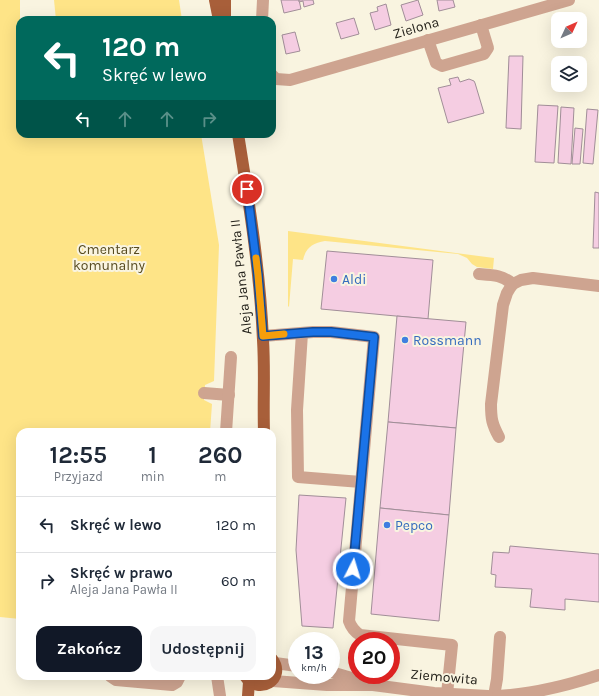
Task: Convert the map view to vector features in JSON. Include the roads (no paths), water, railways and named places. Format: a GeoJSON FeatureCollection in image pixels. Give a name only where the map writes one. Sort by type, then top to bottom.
{"type":"FeatureCollection","features":[{"type":"Feature","properties":{"kind":"main road"},"geometry":{"type":"LineString","coordinates":[[215,0],[218,16]]}},
{"type":"Feature","properties":{"kind":"main road"},"geometry":{"type":"LineString","coordinates":[[225,0],[225,16]]}},
{"type":"Feature","properties":{"kind":"main road","name":"Aleja Jana Pawła II"},"geometry":{"type":"LineString","coordinates":[[239,138],[258,275],[263,336],[263,428]]}},
{"type":"Feature","properties":{"kind":"main road"},"geometry":{"type":"LineString","coordinates":[[245,680],[248,696]]}},
{"type":"Feature","properties":{"kind":"main road"},"geometry":{"type":"LineString","coordinates":[[248,680],[257,686],[268,687]]}},
{"type":"Feature","properties":{"kind":"street"},"geometry":{"type":"LineString","coordinates":[[262,16],[263,0]]}},
{"type":"Feature","properties":{"kind":"street","name":"Zielona"},"geometry":{"type":"LineString","coordinates":[[276,79],[290,80],[569,0]]}},
{"type":"Feature","properties":{"kind":"street"},"geometry":{"type":"LineString","coordinates":[[428,40],[436,63],[442,66],[484,54],[488,48],[481,25]]}},
{"type":"Feature","properties":{"kind":"street"},"geometry":{"type":"LineString","coordinates":[[479,274],[498,276],[513,284]]}},
{"type":"Feature","properties":{"kind":"street"},"geometry":{"type":"LineString","coordinates":[[499,437],[491,417],[491,404],[503,305],[507,293],[513,284],[522,280],[533,278],[599,286]]}},
{"type":"Feature","properties":{"kind":"street"},"geometry":{"type":"LineString","coordinates":[[263,336],[331,332],[374,337],[348,621],[360,635],[452,645],[447,694]]}},
{"type":"Feature","properties":{"kind":"street"},"geometry":{"type":"LineString","coordinates":[[302,333],[297,410],[298,476],[361,482]]}},
{"type":"Feature","properties":{"kind":"street"},"geometry":{"type":"LineString","coordinates":[[226,428],[231,357]]}},
{"type":"Feature","properties":{"kind":"street"},"geometry":{"type":"LineString","coordinates":[[204,393],[229,395]]}},
{"type":"Feature","properties":{"kind":"street"},"geometry":{"type":"LineString","coordinates":[[494,696],[497,679],[500,638]]}},
{"type":"Feature","properties":{"kind":"street"},"geometry":{"type":"LineString","coordinates":[[276,661],[288,664]]}},
{"type":"Feature","properties":{"kind":"street"},"geometry":{"type":"LineString","coordinates":[[498,696],[517,695],[546,690],[576,683],[599,675]]}},
{"type":"Feature","properties":{"kind":"street"},"geometry":{"type":"LineString","coordinates":[[116,680],[172,685],[178,680]]}},
{"type":"Feature","properties":{"kind":"street"},"geometry":{"type":"LineString","coordinates":[[218,680],[220,696]]}},
{"type":"Feature","properties":{"kind":"street","name":"Ziemowita"},"geometry":{"type":"LineString","coordinates":[[268,687],[291,683],[327,685],[373,684],[434,694],[488,696]]}},
{"type":"Feature","properties":{"kind":"place","name":"Aldi"},"geometry":{"type":"Point","coordinates":[334,279]}},
{"type":"Feature","properties":{"kind":"place","name":"Rossmann"},"geometry":{"type":"Point","coordinates":[405,340]}},
{"type":"Feature","properties":{"kind":"place","name":"Pepco"},"geometry":{"type":"Point","coordinates":[387,525]}},
{"type":"Feature","properties":{"kind":"park label","name":"Cmentarz komunalny"},"geometry":{"type":"Point","coordinates":[109,258]}}]}
